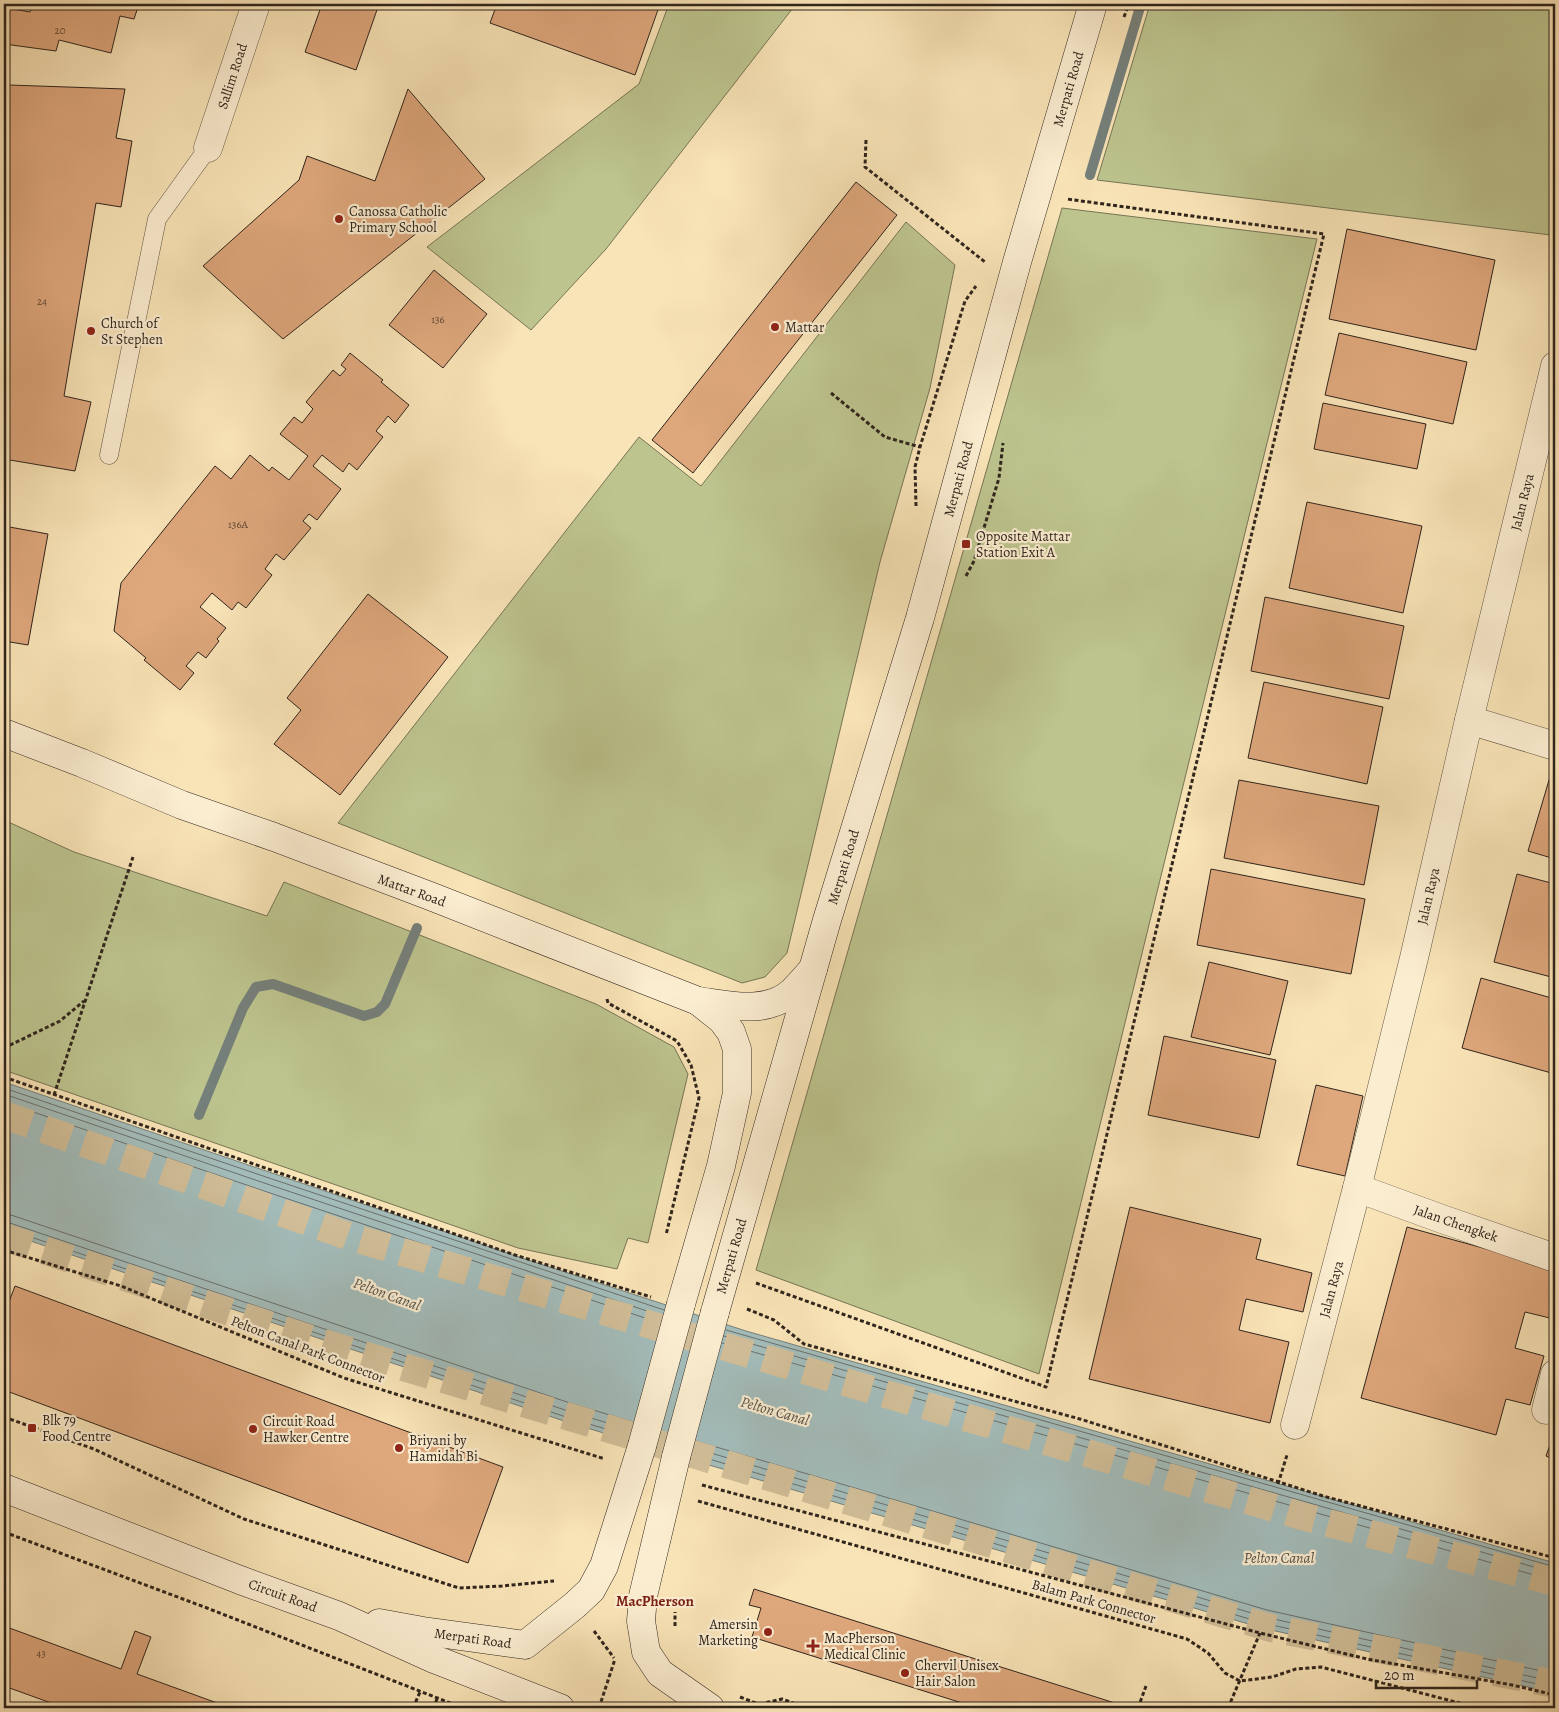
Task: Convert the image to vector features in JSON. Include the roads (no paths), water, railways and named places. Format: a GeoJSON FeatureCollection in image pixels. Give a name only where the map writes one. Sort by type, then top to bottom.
{"type":"FeatureCollection","features":[{"type":"Feature","properties":{"kind":"street","name":"Sallim Road"},"geometry":{"type":"LineString","coordinates":[[208,148],[256,4]]}},
{"type":"Feature","properties":{"kind":"street","name":"Merpati Road"},"geometry":{"type":"LineString","coordinates":[[710,1708],[660,1673],[646,1652],[642,1621],[644,1596],[676,1456],[715,1312],[827,920],[920,618],[1017,262],[1093,4]]}},
{"type":"Feature","properties":{"kind":"street","name":"Jalan Raya"},"geometry":{"type":"LineString","coordinates":[[1295,1425],[1357,1188],[1414,958],[1468,720],[1555,366]]}},
{"type":"Feature","properties":{"kind":"street"},"geometry":{"type":"LineString","coordinates":[[1468,720],[1555,746]]}},
{"type":"Feature","properties":{"kind":"street","name":"Mattar Road"},"geometry":{"type":"LineString","coordinates":[[4,733],[182,805],[274,837],[430,896],[698,1001],[756,1007],[773,1004],[790,994],[814,968]]}},
{"type":"Feature","properties":{"kind":"street","name":"Merpati Road"},"geometry":{"type":"LineString","coordinates":[[339,1616],[423,1631],[525,1645],[575,1605],[590,1590],[604,1566],[642,1446],[720,1166],[737,1093],[737,1049],[731,1032],[722,1020],[698,1001]]}},
{"type":"Feature","properties":{"kind":"street","name":"Jalan Chengkek"},"geometry":{"type":"LineString","coordinates":[[1357,1188],[1555,1258]]}},
{"type":"Feature","properties":{"kind":"street"},"geometry":{"type":"LineString","coordinates":[[1546,1410],[1555,1374]]}},
{"type":"Feature","properties":{"kind":"street","name":"Circuit Road"},"geometry":{"type":"LineString","coordinates":[[4,1488],[240,1580],[339,1616],[434,1659],[560,1708]]}},
{"type":"Feature","properties":{"kind":"lane"},"geometry":{"type":"LineString","coordinates":[[109,455],[158,219],[208,148]]}},
{"type":"Feature","properties":{"kind":"water","name":"Pelton Canal"},"geometry":{"type":"Polygon","coordinates":[[[4,1082],[525,1259],[746,1331],[1555,1563],[1555,1693],[1262,1628],[709,1465],[564,1421],[4,1232],[4,1082]]]}},
{"type":"Feature","properties":{"kind":"waterway"},"geometry":{"type":"LineString","coordinates":[[1090,175],[1141,4]]}},
{"type":"Feature","properties":{"kind":"waterway"},"geometry":{"type":"LineString","coordinates":[[199,1115],[243,1008],[256,987],[273,984],[364,1016],[377,1012],[385,1004],[417,928]]}},
{"type":"Feature","properties":{"kind":"tunnel"},"geometry":{"type":"LineString","coordinates":[[4,1115],[351,1237],[1305,1517],[1555,1582]]}},
{"type":"Feature","properties":{"kind":"tunnel"},"geometry":{"type":"LineString","coordinates":[[4,1237],[317,1341],[1271,1628],[1555,1684]]}},
{"type":"Feature","properties":{"kind":"place","name":"Canossa Catholic Primary School"},"geometry":{"type":"Point","coordinates":[339,219]}},
{"type":"Feature","properties":{"kind":"place","name":"Mattar"},"geometry":{"type":"Point","coordinates":[775,327]}},
{"type":"Feature","properties":{"kind":"place","name":"Church of St Stephen"},"geometry":{"type":"Point","coordinates":[91,331]}},
{"type":"Feature","properties":{"kind":"place","name":"Opposite Mattar Station Exit A"},"geometry":{"type":"Point","coordinates":[966,544]}},
{"type":"Feature","properties":{"kind":"place","name":"Blk 79 Food Centre"},"geometry":{"type":"Point","coordinates":[32,1428]}},
{"type":"Feature","properties":{"kind":"place","name":"Circuit Road Hawker Centre"},"geometry":{"type":"Point","coordinates":[253,1429]}},
{"type":"Feature","properties":{"kind":"place","name":"Briyani by Hamidah Bi"},"geometry":{"type":"Point","coordinates":[399,1448]}},
{"type":"Feature","properties":{"kind":"place","name":"Amersin Marketing"},"geometry":{"type":"Point","coordinates":[768,1632]}},
{"type":"Feature","properties":{"kind":"place","name":"MacPherson Medical Clinic"},"geometry":{"type":"Point","coordinates":[813,1646]}},
{"type":"Feature","properties":{"kind":"place","name":"Chervil Unisex Hair Salon"},"geometry":{"type":"Point","coordinates":[905,1673]}},
{"type":"Feature","properties":{"kind":"district","name":"MacPherson"},"geometry":{"type":"Point","coordinates":[655,1601]}}]}
